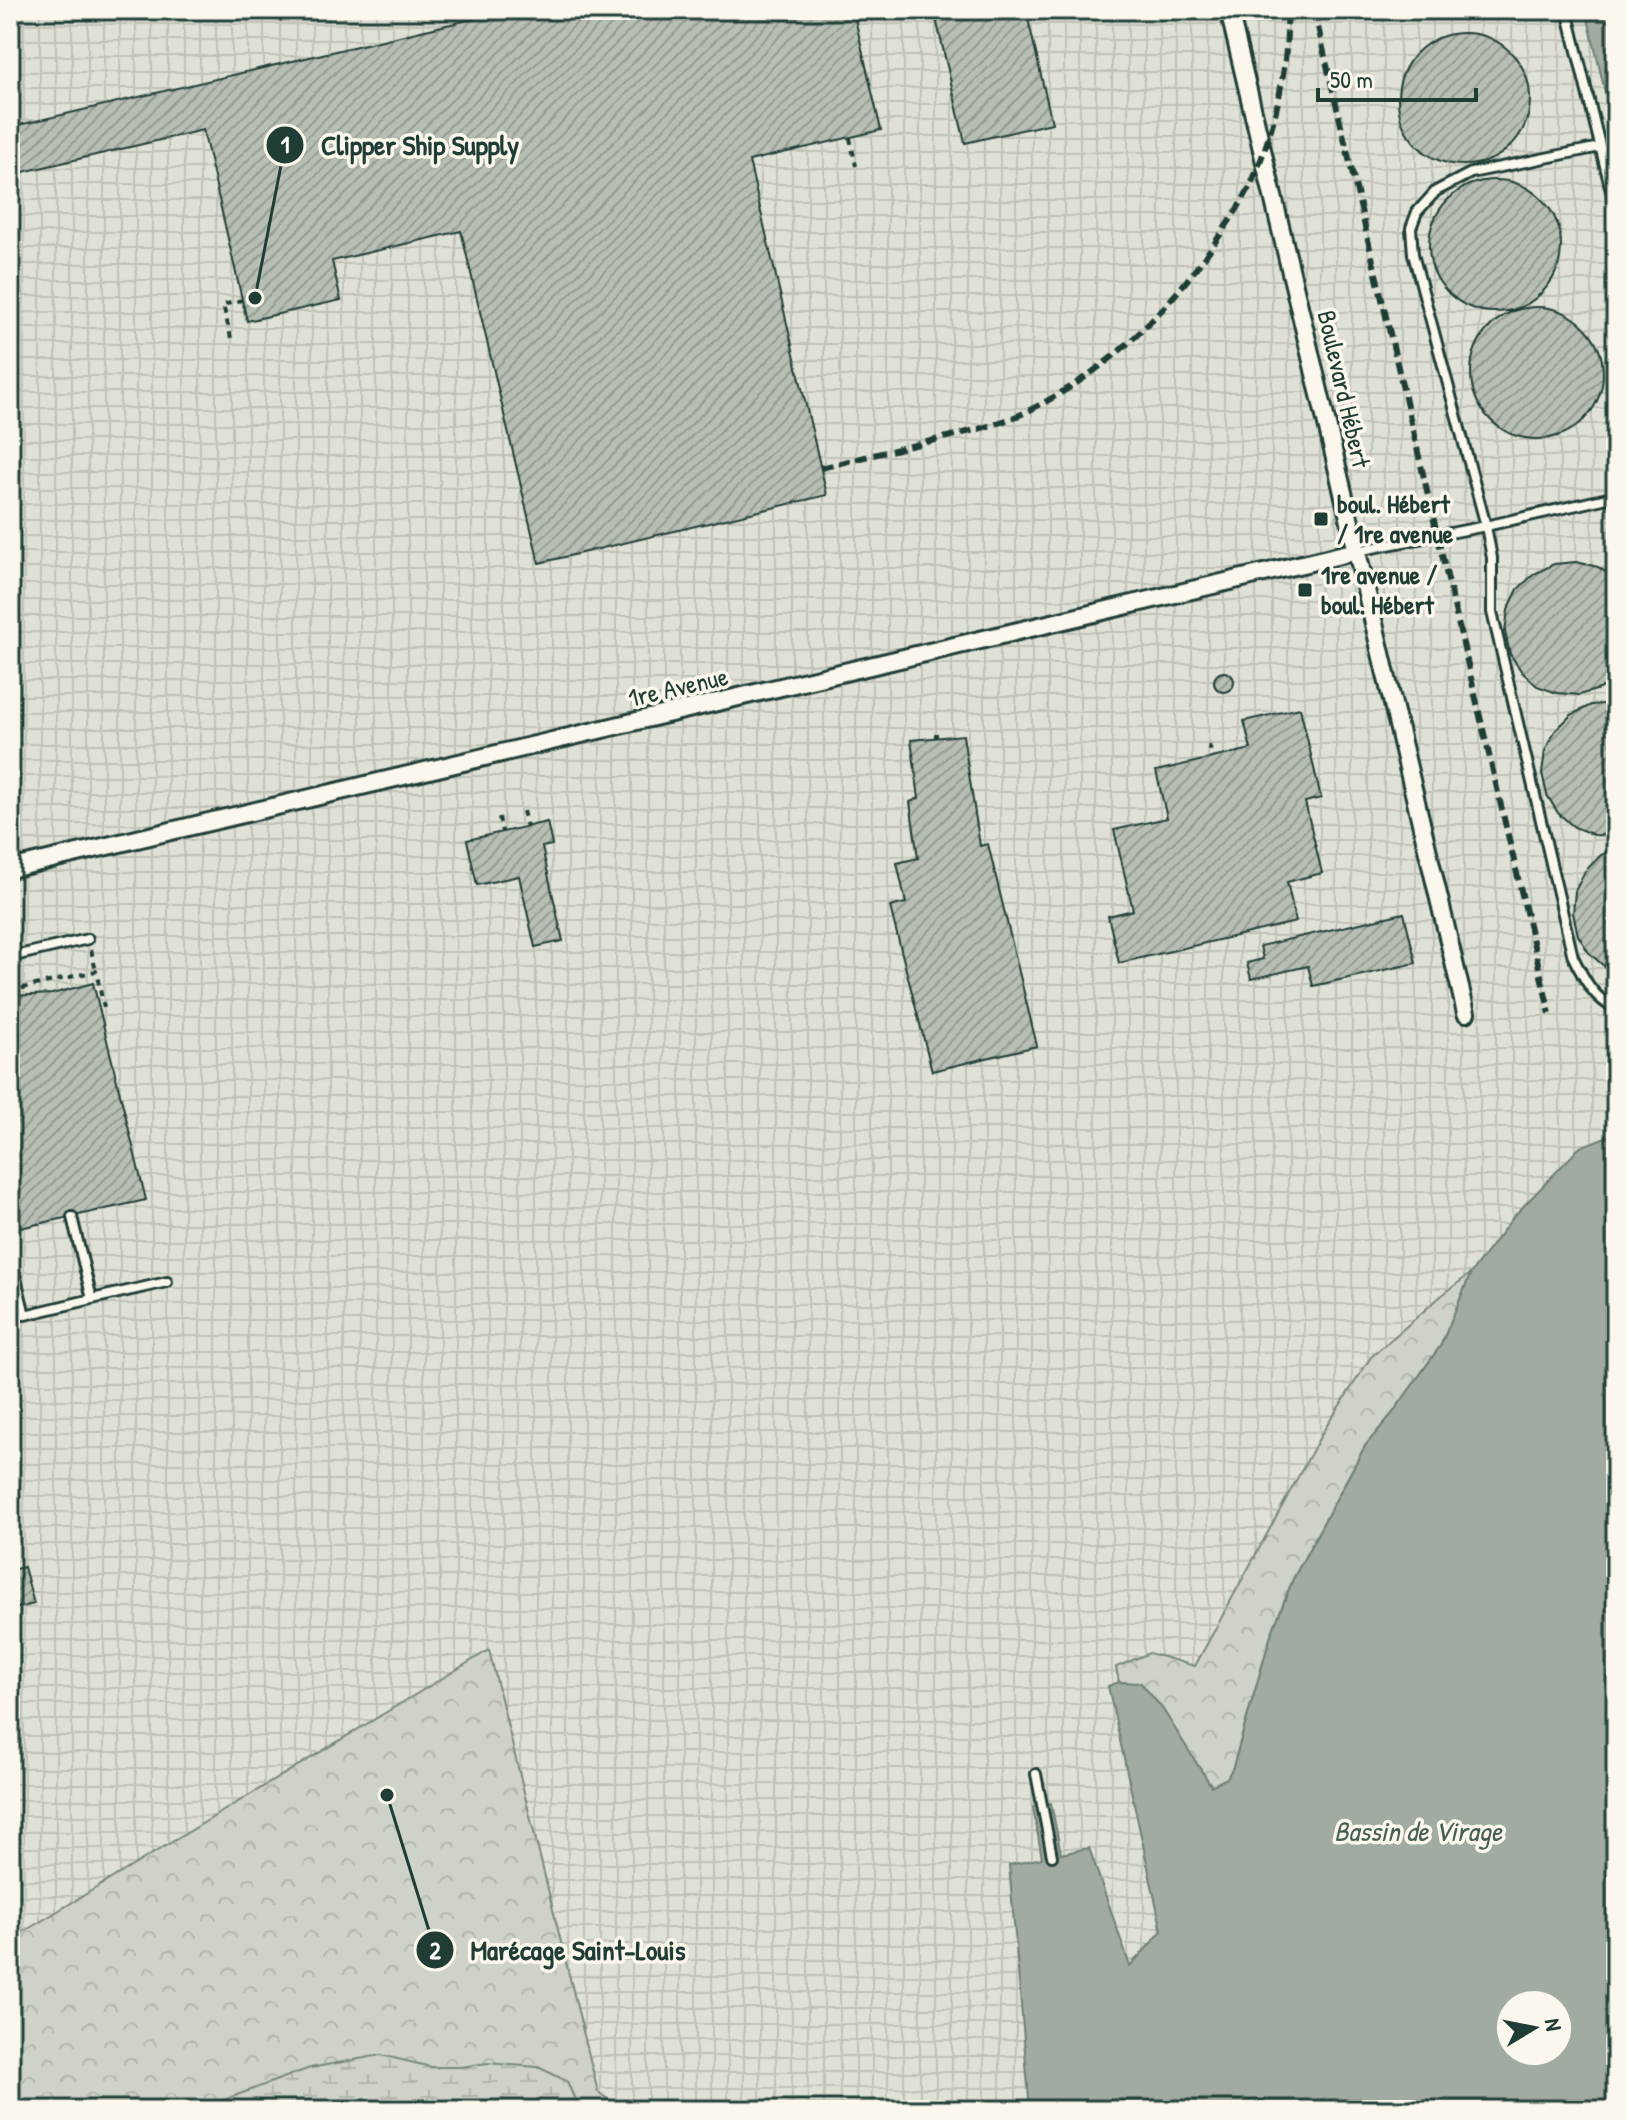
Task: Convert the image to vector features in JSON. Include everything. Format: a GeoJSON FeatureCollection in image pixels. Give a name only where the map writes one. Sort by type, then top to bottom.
{"type":"FeatureCollection","features":[{"type":"Feature","properties":{"kind":"street","name":"Boulevard Hébert"},"geometry":{"type":"LineString","coordinates":[[1229,10],[1466,1013]]}},
{"type":"Feature","properties":{"kind":"street","name":"1re Avenue"},"geometry":{"type":"LineString","coordinates":[[10,869],[1357,551]]}},
{"type":"Feature","properties":{"kind":"lane"},"geometry":{"type":"LineString","coordinates":[[1567,10],[1616,211]]}},
{"type":"Feature","properties":{"kind":"lane"},"geometry":{"type":"LineString","coordinates":[[1600,147],[1471,173],[1436,191],[1417,212],[1411,228],[1413,254],[1486,526],[1492,558],[1492,612],[1573,957],[1586,985],[1607,1005],[1616,1009]]}},
{"type":"Feature","properties":{"kind":"lane"},"geometry":{"type":"LineString","coordinates":[[1357,551],[1616,496]]}},
{"type":"Feature","properties":{"kind":"lane"},"geometry":{"type":"LineString","coordinates":[[10,957],[88,939]]}},
{"type":"Feature","properties":{"kind":"lane"},"geometry":{"type":"LineString","coordinates":[[72,1217],[92,1299]]}},
{"type":"Feature","properties":{"kind":"lane"},"geometry":{"type":"LineString","coordinates":[[10,1254],[25,1315],[167,1282]]}},
{"type":"Feature","properties":{"kind":"lane"},"geometry":{"type":"LineString","coordinates":[[1036,1774],[1052,1856]]}},
{"type":"Feature","properties":{"kind":"path"},"geometry":{"type":"LineString","coordinates":[[850,138],[856,166]]}},
{"type":"Feature","properties":{"kind":"path"},"geometry":{"type":"LineString","coordinates":[[231,338],[223,305],[242,300]]}},
{"type":"Feature","properties":{"kind":"path"},"geometry":{"type":"LineString","coordinates":[[1209,745],[1213,758]]}},
{"type":"Feature","properties":{"kind":"path"},"geometry":{"type":"LineString","coordinates":[[523,811],[527,827]]}},
{"type":"Feature","properties":{"kind":"path"},"geometry":{"type":"LineString","coordinates":[[499,817],[502,832]]}},
{"type":"Feature","properties":{"kind":"path"},"geometry":{"type":"LineString","coordinates":[[88,939],[104,1008]]}},
{"type":"Feature","properties":{"kind":"path"},"geometry":{"type":"LineString","coordinates":[[10,993],[96,971]]}},
{"type":"Feature","properties":{"kind":"shaded area"},"geometry":{"type":"Polygon","coordinates":[[[10,10],[1588,10],[1616,128],[1616,1133],[1580,1147],[1514,1216],[1471,1273],[1371,1358],[1322,1433],[1195,1666],[1149,1653],[1116,1667],[1119,1682],[1108,1687],[1162,1930],[1129,1967],[1089,1849],[1061,1854],[1051,1804],[1042,1858],[1009,1865],[1030,2110],[623,2110],[598,2092],[489,1650],[10,1940],[10,10]]]}},
{"type":"Feature","properties":{"kind":"green space"},"geometry":{"type":"Polygon","coordinates":[[[1471,1273],[1441,1345],[1365,1446],[1293,1579],[1271,1635],[1233,1767],[1227,1779],[1212,1786],[1141,1684],[1119,1682],[1116,1667],[1149,1653],[1195,1666],[1322,1433],[1371,1357],[1471,1273]]]}},
{"type":"Feature","properties":{"kind":"green space"},"geometry":{"type":"Polygon","coordinates":[[[489,1650],[598,2092],[623,2110],[10,2110],[10,1940],[489,1650]]]}},
{"type":"Feature","properties":{"kind":"green space"},"geometry":{"type":"Polygon","coordinates":[[[381,2055],[431,2067],[487,2063],[538,2067],[567,2081],[577,2110],[180,2110],[210,2105],[310,2068],[381,2055]]]}},
{"type":"Feature","properties":{"kind":"water"},"geometry":{"type":"Polygon","coordinates":[[[1586,10],[1616,10],[1616,139],[1586,10]]]}},
{"type":"Feature","properties":{"kind":"water","name":"Bassin de Virage"},"geometry":{"type":"Polygon","coordinates":[[[1616,1133],[1616,2110],[1030,2110],[1009,1865],[1042,1858],[1033,1807],[1051,1803],[1061,1854],[1089,1848],[1130,1966],[1162,1931],[1108,1686],[1119,1682],[1141,1683],[1162,1708],[1211,1786],[1227,1778],[1233,1767],[1271,1635],[1293,1579],[1365,1446],[1441,1345],[1471,1273],[1514,1216],[1580,1147],[1616,1133]]]}},
{"type":"Feature","properties":{"kind":"building"},"geometry":{"type":"Polygon","coordinates":[[[511,10],[853,10],[881,130],[749,161],[827,495],[539,563],[461,231],[332,261],[341,300],[247,321],[203,130],[10,175],[10,127],[511,10]]]}},
{"type":"Feature","properties":{"kind":"building"},"geometry":{"type":"Polygon","coordinates":[[[934,10],[1026,10],[1052,123],[965,143],[934,10]]]}},
{"type":"Feature","properties":{"kind":"building"},"geometry":{"type":"Polygon","coordinates":[[[1464,33],[1489,38],[1511,52],[1525,74],[1530,99],[1525,124],[1511,146],[1489,160],[1464,165],[1439,160],[1417,146],[1403,124],[1398,99],[1403,74],[1417,52],[1439,38],[1464,33]]]}},
{"type":"Feature","properties":{"kind":"building"},"geometry":{"type":"Polygon","coordinates":[[[1495,180],[1520,185],[1542,199],[1556,221],[1561,246],[1556,271],[1542,293],[1520,307],[1495,312],[1470,307],[1448,293],[1434,271],[1429,246],[1434,221],[1448,199],[1470,185],[1495,180]]]}},
{"type":"Feature","properties":{"kind":"building"},"geometry":{"type":"Polygon","coordinates":[[[1537,307],[1562,312],[1584,326],[1598,348],[1603,373],[1598,398],[1584,420],[1562,434],[1537,439],[1512,434],[1490,420],[1476,398],[1471,373],[1476,348],[1490,326],[1512,312],[1537,307]]]}},
{"type":"Feature","properties":{"kind":"building"},"geometry":{"type":"Polygon","coordinates":[[[1576,562],[1598,567],[1616,579],[1616,678],[1599,689],[1579,695],[1557,693],[1537,686],[1522,672],[1510,654],[1505,632],[1508,610],[1518,589],[1534,574],[1554,564],[1576,562]]]}},
{"type":"Feature","properties":{"kind":"building"},"geometry":{"type":"Polygon","coordinates":[[[1224,672],[1231,675],[1234,682],[1231,689],[1224,692],[1217,689],[1214,682],[1217,675],[1224,672]]]}},
{"type":"Feature","properties":{"kind":"building"},"geometry":{"type":"Polygon","coordinates":[[[1616,704],[1616,836],[1594,835],[1574,827],[1558,813],[1547,795],[1542,773],[1545,751],[1555,731],[1571,715],[1591,705],[1616,704]]]}},
{"type":"Feature","properties":{"kind":"building"},"geometry":{"type":"Polygon","coordinates":[[[1300,708],[1321,798],[1305,802],[1322,873],[1287,882],[1296,922],[1119,963],[1108,916],[1133,910],[1114,830],[1167,818],[1156,771],[1251,749],[1244,721],[1300,708]]]}},
{"type":"Feature","properties":{"kind":"building"},"geometry":{"type":"Polygon","coordinates":[[[963,735],[980,846],[988,844],[1037,1046],[932,1071],[890,907],[906,903],[897,863],[918,858],[910,802],[919,798],[911,740],[963,735]]]}},
{"type":"Feature","properties":{"kind":"building"},"geometry":{"type":"Polygon","coordinates":[[[547,822],[552,845],[542,847],[563,941],[535,947],[519,876],[477,885],[467,840],[547,822]]]}},
{"type":"Feature","properties":{"kind":"building"},"geometry":{"type":"Polygon","coordinates":[[[1616,848],[1616,972],[1589,953],[1578,935],[1573,913],[1575,891],[1585,871],[1601,855],[1616,848]]]}},
{"type":"Feature","properties":{"kind":"building"},"geometry":{"type":"Polygon","coordinates":[[[1404,913],[1416,963],[1313,986],[1308,966],[1251,979],[1247,963],[1263,959],[1260,946],[1404,913]]]}},
{"type":"Feature","properties":{"kind":"building"},"geometry":{"type":"Polygon","coordinates":[[[93,983],[146,1200],[20,1228],[10,1187],[10,996],[52,994],[93,983]]]}},
{"type":"Feature","properties":{"kind":"building"},"geometry":{"type":"Polygon","coordinates":[[[24,1567],[34,1604],[10,1610],[10,1570],[24,1567]]]}},
{"type":"Feature","properties":{"kind":"railway"},"geometry":{"type":"LineString","coordinates":[[821,468],[972,431],[1026,412],[1083,379],[1153,319],[1214,244],[1252,182],[1279,98],[1286,53],[1287,10]]}},
{"type":"Feature","properties":{"kind":"railway"},"geometry":{"type":"LineString","coordinates":[[1314,10],[1550,1014]]}},
{"type":"Feature","properties":{"kind":"place","name":"Clipper Ship Supply"},"geometry":{"type":"Point","coordinates":[255,298]}},
{"type":"Feature","properties":{"kind":"place","name":"boul. Hébert / 1re avenue"},"geometry":{"type":"Point","coordinates":[1321,519]}},
{"type":"Feature","properties":{"kind":"place","name":"1re avenue / boul. Hébert"},"geometry":{"type":"Point","coordinates":[1305,590]}},
{"type":"Feature","properties":{"kind":"place","name":"Marécage Saint-Louis"},"geometry":{"type":"Point","coordinates":[387,1795]}}]}
